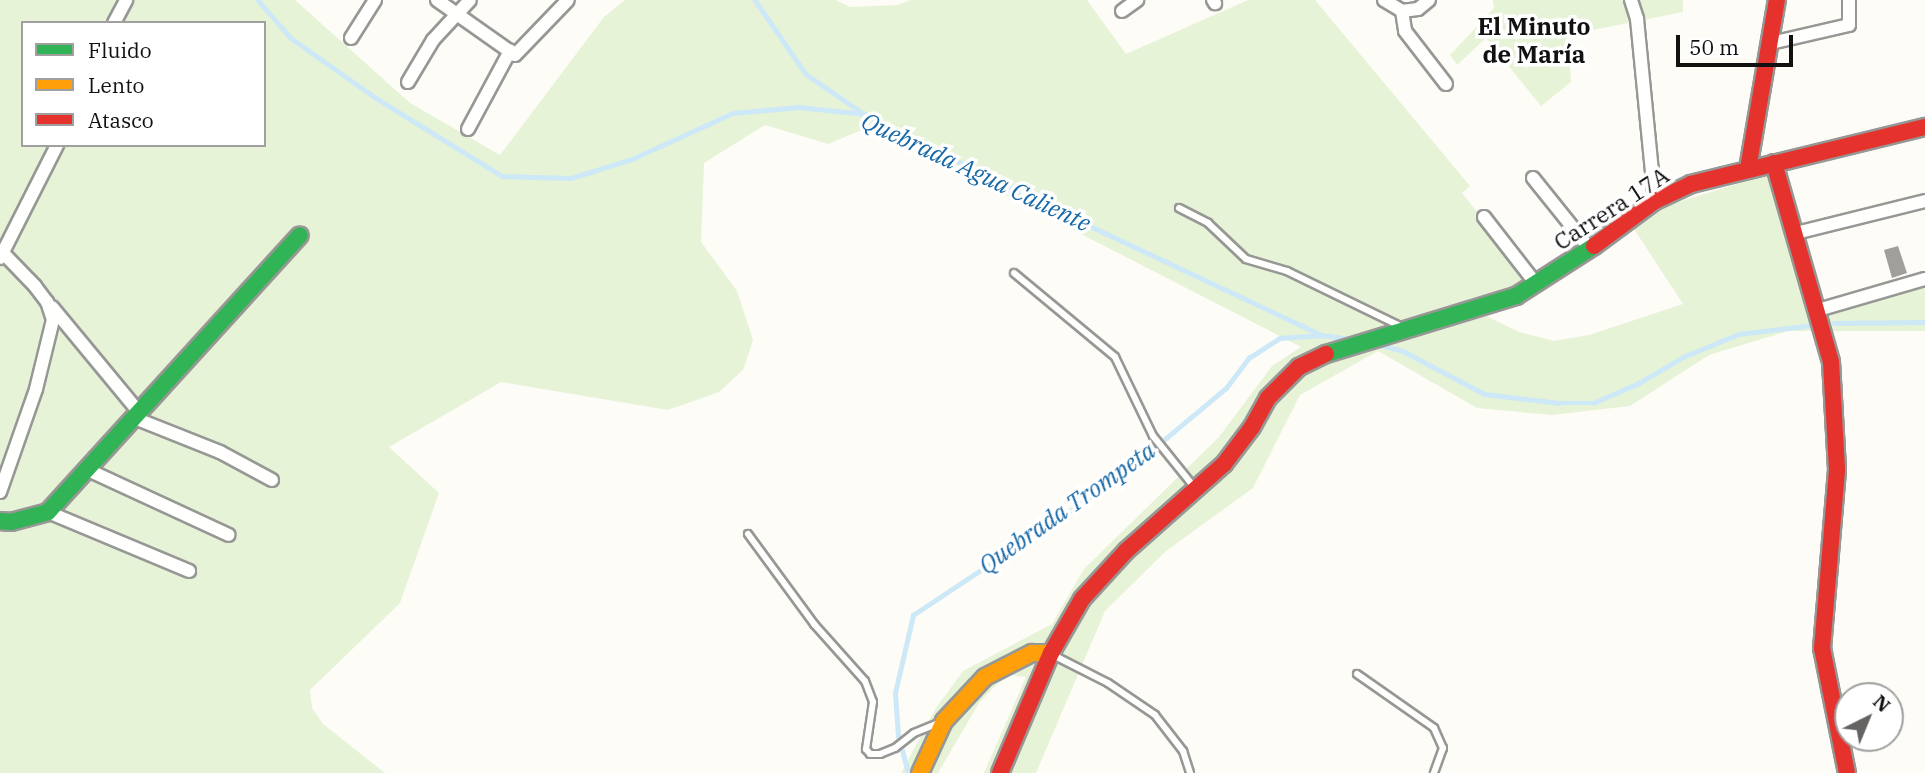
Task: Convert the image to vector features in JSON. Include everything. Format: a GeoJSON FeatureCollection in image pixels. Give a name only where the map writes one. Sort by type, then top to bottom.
{"type":"FeatureCollection","features":[{"type":"Feature","properties":{"kind":"street"},"geometry":{"type":"LineString","coordinates":[[115,21],[127,0]]}},
{"type":"Feature","properties":{"kind":"street"},"geometry":{"type":"LineString","coordinates":[[351,38],[375,0]]}},
{"type":"Feature","properties":{"kind":"street"},"geometry":{"type":"LineString","coordinates":[[436,0],[513,53]]}},
{"type":"Feature","properties":{"kind":"street"},"geometry":{"type":"LineString","coordinates":[[408,82],[433,40],[470,0]]}},
{"type":"Feature","properties":{"kind":"street"},"geometry":{"type":"LineString","coordinates":[[468,129],[513,53],[568,0]]}},
{"type":"Feature","properties":{"kind":"street"},"geometry":{"type":"LineString","coordinates":[[1122,11],[1137,0]]}},
{"type":"Feature","properties":{"kind":"street"},"geometry":{"type":"LineString","coordinates":[[1384,0],[1402,11],[1418,9],[1429,0]]}},
{"type":"Feature","properties":{"kind":"street"},"geometry":{"type":"LineString","coordinates":[[1631,0],[1637,19],[1655,201]]}},
{"type":"Feature","properties":{"kind":"street"},"geometry":{"type":"LineString","coordinates":[[1748,169],[1777,0]]}},
{"type":"Feature","properties":{"kind":"street"},"geometry":{"type":"LineString","coordinates":[[1771,43],[1849,25],[1849,0]]}},
{"type":"Feature","properties":{"kind":"street"},"geometry":{"type":"LineString","coordinates":[[1402,11],[1405,31],[1446,84]]}},
{"type":"Feature","properties":{"kind":"street","name":"Carrera 17A"},"geometry":{"type":"LineString","coordinates":[[1000,773],[1051,653],[1082,599],[1100,578],[1196,490],[1239,446],[1277,387],[1299,367],[1331,352],[1516,296],[1590,249],[1655,201],[1691,184],[1925,127]]}},
{"type":"Feature","properties":{"kind":"street"},"geometry":{"type":"LineString","coordinates":[[56,147],[2,256],[47,302],[135,414],[220,452],[272,480]]}},
{"type":"Feature","properties":{"kind":"street"},"geometry":{"type":"LineString","coordinates":[[1774,163],[1831,362],[1837,470],[1822,648],[1847,773]]}},
{"type":"Feature","properties":{"kind":"street"},"geometry":{"type":"LineString","coordinates":[[1533,178],[1590,249]]}},
{"type":"Feature","properties":{"kind":"street"},"geometry":{"type":"LineString","coordinates":[[1796,233],[1925,201]]}},
{"type":"Feature","properties":{"kind":"street"},"geometry":{"type":"LineString","coordinates":[[1484,217],[1537,285]]}},
{"type":"Feature","properties":{"kind":"street"},"geometry":{"type":"LineString","coordinates":[[0,521],[11,522],[48,512],[300,235]]}},
{"type":"Feature","properties":{"kind":"street"},"geometry":{"type":"LineString","coordinates":[[1818,310],[1925,279]]}},
{"type":"Feature","properties":{"kind":"street"},"geometry":{"type":"LineString","coordinates":[[0,492],[36,389],[53,320],[47,302]]}},
{"type":"Feature","properties":{"kind":"street"},"geometry":{"type":"LineString","coordinates":[[86,469],[229,535]]}},
{"type":"Feature","properties":{"kind":"street"},"geometry":{"type":"LineString","coordinates":[[48,512],[189,571]]}},
{"type":"Feature","properties":{"kind":"street"},"geometry":{"type":"LineString","coordinates":[[920,773],[944,721],[985,677],[1032,653],[1051,653]]}},
{"type":"Feature","properties":{"kind":"lane"},"geometry":{"type":"LineString","coordinates":[[1179,208],[1208,223],[1246,259],[1287,271],[1407,329]]}},
{"type":"Feature","properties":{"kind":"lane"},"geometry":{"type":"LineString","coordinates":[[1014,273],[1115,357],[1153,436],[1196,490]]}},
{"type":"Feature","properties":{"kind":"lane"},"geometry":{"type":"LineString","coordinates":[[748,534],[814,624],[865,681],[873,702],[866,749],[870,754],[880,754],[895,748],[914,733],[944,721]]}},
{"type":"Feature","properties":{"kind":"lane"},"geometry":{"type":"LineString","coordinates":[[1051,653],[1108,683],[1155,715],[1183,751],[1190,773]]}},
{"type":"Feature","properties":{"kind":"lane"},"geometry":{"type":"LineString","coordinates":[[1357,674],[1434,728],[1443,748],[1434,773]]}},
{"type":"Feature","properties":{"kind":"green space"},"geometry":{"type":"Polygon","coordinates":[[[0,0],[295,0],[410,103],[500,155],[604,17],[625,0],[836,0],[850,7],[897,5],[911,0],[1087,0],[1126,54],[1248,0],[1315,0],[1470,186],[1462,193],[1540,292],[1486,316],[1519,332],[1554,341],[1589,335],[1683,304],[1634,229],[1669,205],[1769,174],[1808,305],[1925,280],[1925,331],[1788,331],[1709,355],[1630,406],[1552,415],[1477,408],[1378,351],[1300,395],[1253,488],[1166,551],[1105,611],[1036,773],[984,773],[1026,677],[1011,675],[997,684],[979,703],[938,773],[901,773],[936,708],[963,671],[1052,624],[1084,569],[1219,437],[1272,366],[1301,347],[871,126],[828,144],[765,125],[704,163],[701,242],[737,291],[753,340],[743,370],[719,392],[668,410],[501,382],[389,447],[439,493],[400,603],[310,690],[312,708],[323,724],[385,773],[0,773],[0,0]]]}},
{"type":"Feature","properties":{"kind":"green space"},"geometry":{"type":"Polygon","coordinates":[[[1493,0],[1683,0],[1683,12],[1568,35],[1571,82],[1541,106],[1486,38],[1457,65],[1450,55],[1494,8],[1493,0]]]}},
{"type":"Feature","properties":{"kind":"building"},"geometry":{"type":"Polygon","coordinates":[[[1898,246],[1907,273],[1892,278],[1884,250],[1898,246]]]}},
{"type":"Feature","properties":{"kind":"waterway","name":"Quebrada Agua Caliente"},"geometry":{"type":"LineString","coordinates":[[258,0],[291,38],[376,98],[502,176],[571,178],[632,159],[733,113],[799,107],[865,114],[1020,193],[1322,335]]}},
{"type":"Feature","properties":{"kind":"waterway"},"geometry":{"type":"LineString","coordinates":[[755,0],[806,74],[864,114]]}},
{"type":"Feature","properties":{"kind":"waterway","name":"Quebrada Trompeta"},"geometry":{"type":"LineString","coordinates":[[1834,323],[1925,322]]}},
{"type":"Feature","properties":{"kind":"waterway","name":"Quebrada Trompeta"},"geometry":{"type":"LineString","coordinates":[[1377,344],[1403,351],[1485,394],[1559,403],[1593,403],[1639,383],[1685,356],[1739,334],[1813,325]]}},
{"type":"Feature","properties":{"kind":"waterway","name":"Quebrada Trompeta"},"geometry":{"type":"LineString","coordinates":[[908,773],[898,736],[895,693],[913,615],[1116,480],[1226,388],[1249,358],[1280,338],[1322,335],[1350,339]]}},
{"type":"Feature","properties":{"kind":"traffic: fast"},"geometry":{"type":"LineString","coordinates":[[0,521],[11,522],[48,512],[300,235]]}},
{"type":"Feature","properties":{"kind":"traffic: fast"},"geometry":{"type":"LineString","coordinates":[[1326,354],[1516,296],[1594,246]]}},
{"type":"Feature","properties":{"kind":"traffic: slow"},"geometry":{"type":"LineString","coordinates":[[920,773],[944,721],[985,677],[1032,653],[1051,653]]}},
{"type":"Feature","properties":{"kind":"traffic: jam"},"geometry":{"type":"LineString","coordinates":[[1748,169],[1777,0]]}},
{"type":"Feature","properties":{"kind":"traffic: jam"},"geometry":{"type":"LineString","coordinates":[[1594,246],[1655,201],[1691,184],[1925,127]]}},
{"type":"Feature","properties":{"kind":"traffic: jam"},"geometry":{"type":"LineString","coordinates":[[1774,163],[1831,362],[1837,470],[1822,648],[1847,773]]}},
{"type":"Feature","properties":{"kind":"traffic: jam"},"geometry":{"type":"LineString","coordinates":[[1000,773],[1051,653],[1082,599],[1126,551],[1224,464],[1252,427],[1268,398],[1299,367],[1326,354]]}},
{"type":"Feature","properties":{"kind":"district","name":"El Minuto de María"},"geometry":{"type":"Point","coordinates":[1534,41]}}]}
